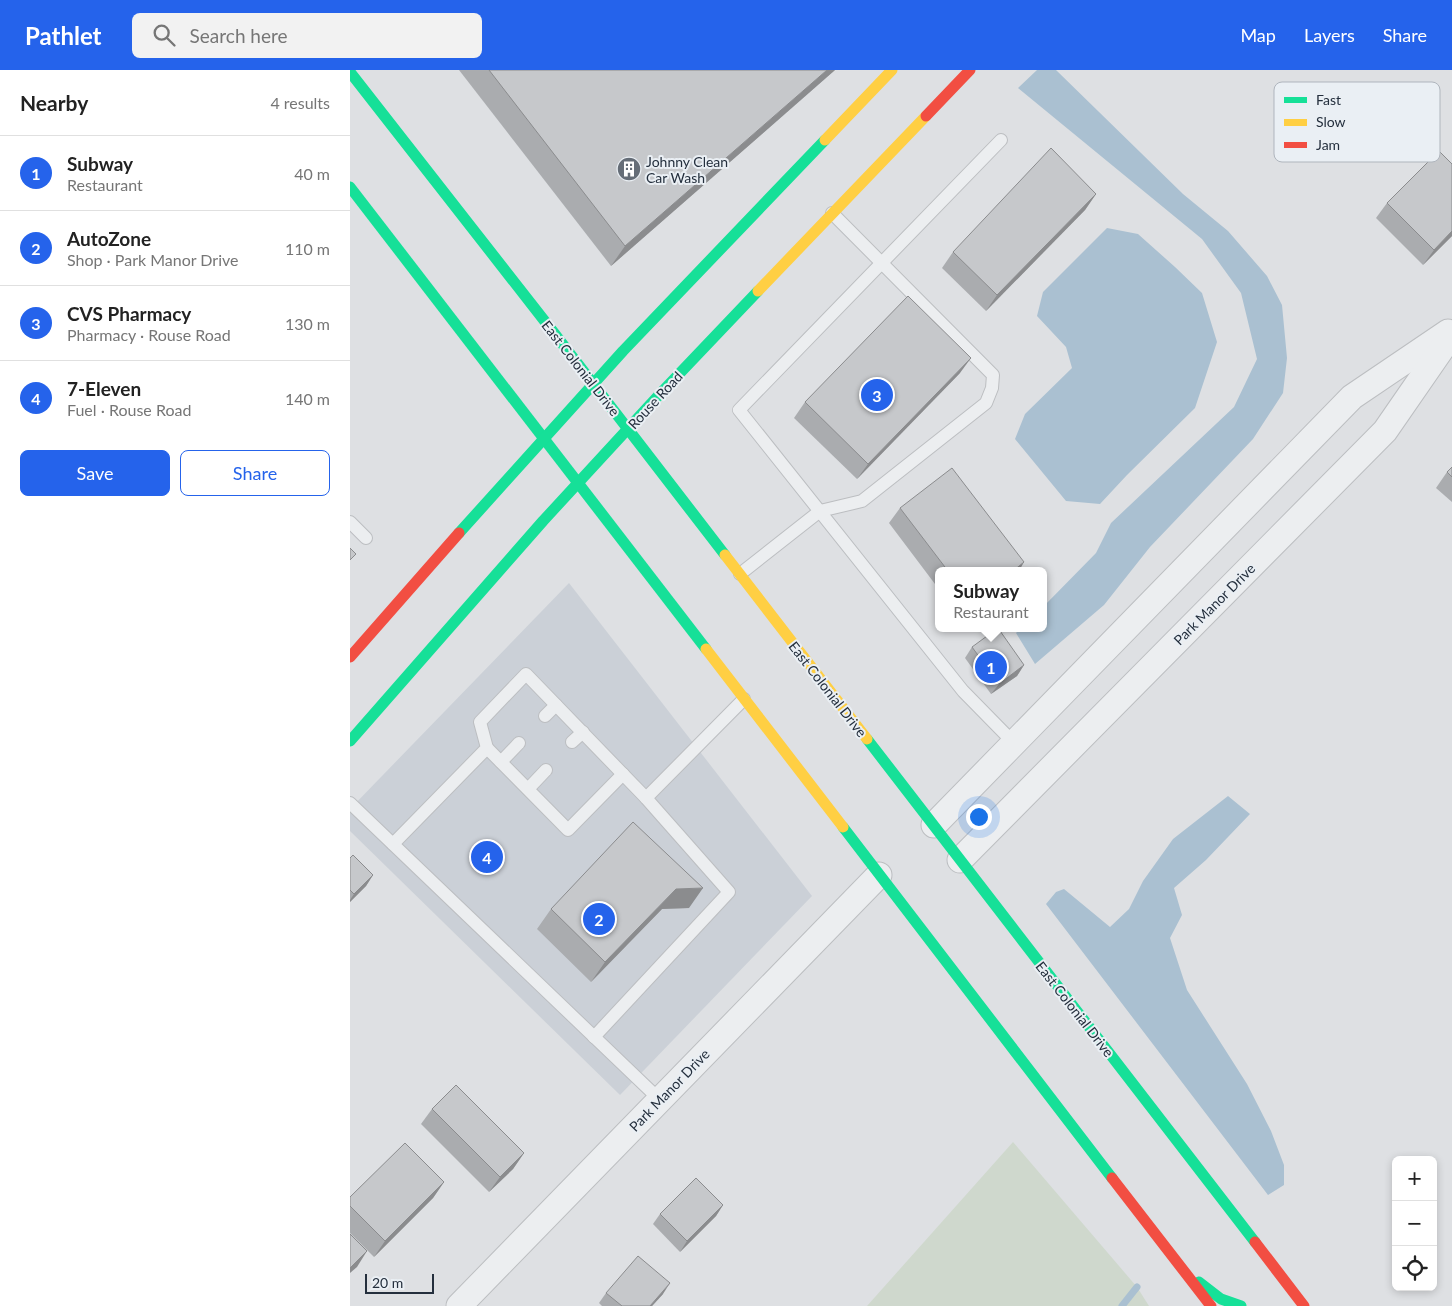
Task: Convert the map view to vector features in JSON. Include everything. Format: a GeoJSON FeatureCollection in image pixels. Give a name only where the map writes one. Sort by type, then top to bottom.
{"type":"FeatureCollection","features":[{"type":"Feature","properties":{"kind":"main road","name":"Rouse Road"},"geometry":{"type":"LineString","coordinates":[[350,741],[578,483],[832,213],[970,70]]}},
{"type":"Feature","properties":{"kind":"main road","name":"East Colonial Drive"},"geometry":{"type":"LineString","coordinates":[[350,72],[628,429],[1304,1306]]}},
{"type":"Feature","properties":{"kind":"main road"},"geometry":{"type":"LineString","coordinates":[[350,657],[543,438],[885,72]]}},
{"type":"Feature","properties":{"kind":"main road"},"geometry":{"type":"LineString","coordinates":[[350,187],[1211,1306]]}},
{"type":"Feature","properties":{"kind":"main road"},"geometry":{"type":"LineString","coordinates":[[1182,1268],[1221,1299],[1241,1306]]}},
{"type":"Feature","properties":{"kind":"street"},"geometry":{"type":"LineString","coordinates":[[934,825],[1352,397],[1452,329]]}},
{"type":"Feature","properties":{"kind":"street","name":"Park Manor Drive"},"geometry":{"type":"LineString","coordinates":[[960,860],[1385,432],[1452,334]]}},
{"type":"Feature","properties":{"kind":"street","name":"Park Manor Drive"},"geometry":{"type":"LineString","coordinates":[[458,1306],[880,875]]}},
{"type":"Feature","properties":{"kind":"lane"},"geometry":{"type":"LineString","coordinates":[[1001,140],[739,410],[963,691],[1014,744]]}},
{"type":"Feature","properties":{"kind":"lane"},"geometry":{"type":"LineString","coordinates":[[740,574],[820,511],[862,501],[986,403],[992,388],[993,375],[832,213]]}},
{"type":"Feature","properties":{"kind":"lane"},"geometry":{"type":"LineString","coordinates":[[350,522],[366,538]]}},
{"type":"Feature","properties":{"kind":"lane"},"geometry":{"type":"LineString","coordinates":[[594,1036],[729,892],[646,798],[583,732],[526,674],[480,722],[487,748],[568,830],[623,774]]}},
{"type":"Feature","properties":{"kind":"lane"},"geometry":{"type":"LineString","coordinates":[[646,798],[744,699]]}},
{"type":"Feature","properties":{"kind":"lane"},"geometry":{"type":"LineString","coordinates":[[545,716],[556,705]]}},
{"type":"Feature","properties":{"kind":"lane"},"geometry":{"type":"LineString","coordinates":[[572,742],[583,732]]}},
{"type":"Feature","properties":{"kind":"lane"},"geometry":{"type":"LineString","coordinates":[[501,762],[519,742]]}},
{"type":"Feature","properties":{"kind":"lane"},"geometry":{"type":"LineString","coordinates":[[393,844],[487,748]]}},
{"type":"Feature","properties":{"kind":"lane"},"geometry":{"type":"LineString","coordinates":[[528,789],[546,770]]}},
{"type":"Feature","properties":{"kind":"lane"},"geometry":{"type":"LineString","coordinates":[[350,803],[659,1099]]}},
{"type":"Feature","properties":{"kind":"shaded area"},"geometry":{"type":"Polygon","coordinates":[[[569,583],[812,896],[620,1095],[350,831],[350,809],[569,583]]]}},
{"type":"Feature","properties":{"kind":"shaded area"},"geometry":{"type":"Polygon","coordinates":[[[1013,1142],[1137,1287],[1149,1306],[867,1306],[1013,1142]]]}},
{"type":"Feature","properties":{"kind":"water"},"geometry":{"type":"Polygon","coordinates":[[[1037,70],[1056,70],[1183,194],[1228,231],[1267,276],[1282,305],[1287,358],[1283,393],[1253,439],[1150,547],[1104,605],[1035,664],[1016,633],[1047,632],[1047,603],[1096,553],[1111,523],[1234,407],[1257,359],[1241,293],[1202,239],[1018,88],[1037,70]]]}},
{"type":"Feature","properties":{"kind":"water"},"geometry":{"type":"Polygon","coordinates":[[[1107,228],[1138,234],[1202,293],[1217,342],[1195,408],[1100,504],[1066,501],[1015,439],[1025,414],[1072,368],[1066,347],[1037,316],[1043,292],[1107,228]]]}},
{"type":"Feature","properties":{"kind":"water"},"geometry":{"type":"Polygon","coordinates":[[[1228,796],[1250,814],[1206,860],[1174,888],[1182,915],[1170,938],[1187,990],[1247,1084],[1271,1131],[1284,1165],[1284,1185],[1268,1195],[1046,904],[1056,892],[1064,889],[1110,927],[1129,909],[1143,881],[1173,839],[1228,796]]]}},
{"type":"Feature","properties":{"kind":"building","name":"Johnny Clean Car Wash"},"geometry":{"type":"Polygon","coordinates":[[[489,70],[827,70],[625,246],[489,70]]]}},
{"type":"Feature","properties":{"kind":"building"},"geometry":{"type":"Polygon","coordinates":[[[1051,148],[1096,194],[997,295],[953,252],[1051,148]]]}},
{"type":"Feature","properties":{"kind":"building"},"geometry":{"type":"Polygon","coordinates":[[[1440,152],[1452,164],[1452,231],[1434,250],[1387,203],[1428,162],[1440,162],[1440,152]]]}},
{"type":"Feature","properties":{"kind":"building"},"geometry":{"type":"Polygon","coordinates":[[[908,296],[971,358],[868,464],[805,402],[908,296]]]}},
{"type":"Feature","properties":{"kind":"building"},"geometry":{"type":"Polygon","coordinates":[[[1452,467],[1452,477],[1447,472],[1452,467]]]}},
{"type":"Feature","properties":{"kind":"building"},"geometry":{"type":"Polygon","coordinates":[[[952,468],[1024,562],[1018,567],[945,567],[900,508],[952,468]]]}},
{"type":"Feature","properties":{"kind":"building"},"geometry":{"type":"Polygon","coordinates":[[[350,548],[356,554],[350,560],[350,548]]]}},
{"type":"Feature","properties":{"kind":"building"},"geometry":{"type":"Polygon","coordinates":[[[993,632],[1001,632],[1024,665],[999,684],[972,647],[993,632]]]}},
{"type":"Feature","properties":{"kind":"building"},"geometry":{"type":"Polygon","coordinates":[[[633,822],[703,888],[676,889],[605,962],[551,909],[633,822]]]}},
{"type":"Feature","properties":{"kind":"building"},"geometry":{"type":"Polygon","coordinates":[[[353,855],[373,875],[354,894],[350,890],[350,858],[353,855]]]}},
{"type":"Feature","properties":{"kind":"building"},"geometry":{"type":"Polygon","coordinates":[[[456,1085],[524,1153],[500,1177],[432,1109],[456,1085]]]}},
{"type":"Feature","properties":{"kind":"building"},"geometry":{"type":"Polygon","coordinates":[[[405,1143],[444,1182],[385,1241],[350,1206],[350,1197],[405,1143]]]}},
{"type":"Feature","properties":{"kind":"building"},"geometry":{"type":"Polygon","coordinates":[[[696,1178],[723,1205],[687,1241],[660,1214],[696,1178]]]}},
{"type":"Feature","properties":{"kind":"building"},"geometry":{"type":"Polygon","coordinates":[[[350,1234],[367,1251],[350,1268],[350,1234]]]}},
{"type":"Feature","properties":{"kind":"building"},"geometry":{"type":"Polygon","coordinates":[[[638,1256],[670,1283],[650,1306],[622,1306],[606,1293],[638,1256]]]}},
{"type":"Feature","properties":{"kind":"waterway"},"geometry":{"type":"LineString","coordinates":[[1122,1306],[1137,1287]]}},
{"type":"Feature","properties":{"kind":"traffic: fast"},"geometry":{"type":"LineString","coordinates":[[350,72],[725,555]]}},
{"type":"Feature","properties":{"kind":"traffic: fast"},"geometry":{"type":"LineString","coordinates":[[459,533],[623,351],[825,140]]}},
{"type":"Feature","properties":{"kind":"traffic: fast"},"geometry":{"type":"LineString","coordinates":[[350,187],[706,649]]}},
{"type":"Feature","properties":{"kind":"traffic: fast"},"geometry":{"type":"LineString","coordinates":[[350,741],[543,521],[758,291]]}},
{"type":"Feature","properties":{"kind":"traffic: fast"},"geometry":{"type":"LineString","coordinates":[[867,739],[1255,1242]]}},
{"type":"Feature","properties":{"kind":"traffic: fast"},"geometry":{"type":"LineString","coordinates":[[843,827],[1112,1178]]}},
{"type":"Feature","properties":{"kind":"traffic: fast"},"geometry":{"type":"LineString","coordinates":[[1199,1282],[1221,1299],[1241,1306]]}},
{"type":"Feature","properties":{"kind":"traffic: slow"},"geometry":{"type":"LineString","coordinates":[[825,140],[892,70]]}},
{"type":"Feature","properties":{"kind":"traffic: slow"},"geometry":{"type":"LineString","coordinates":[[758,291],[926,116]]}},
{"type":"Feature","properties":{"kind":"traffic: slow"},"geometry":{"type":"LineString","coordinates":[[725,555],[867,739]]}},
{"type":"Feature","properties":{"kind":"traffic: slow"},"geometry":{"type":"LineString","coordinates":[[706,649],[843,827]]}},
{"type":"Feature","properties":{"kind":"traffic: jam"},"geometry":{"type":"LineString","coordinates":[[926,116],[970,70]]}},
{"type":"Feature","properties":{"kind":"traffic: jam"},"geometry":{"type":"LineString","coordinates":[[350,657],[459,533]]}},
{"type":"Feature","properties":{"kind":"traffic: jam"},"geometry":{"type":"LineString","coordinates":[[1112,1178],[1211,1306]]}},
{"type":"Feature","properties":{"kind":"traffic: jam"},"geometry":{"type":"LineString","coordinates":[[1255,1242],[1304,1306]]}},
{"type":"Feature","properties":{"kind":"place","name":"Johnny Clean Car Wash"},"geometry":{"type":"Point","coordinates":[629,169]}},
{"type":"Feature","properties":{"kind":"place","name":"CVS Pharmacy"},"geometry":{"type":"Point","coordinates":[877,395]}},
{"type":"Feature","properties":{"kind":"place","name":"Subway"},"geometry":{"type":"Point","coordinates":[991,667]}},
{"type":"Feature","properties":{"kind":"place","name":"7-Eleven"},"geometry":{"type":"Point","coordinates":[487,857]}},
{"type":"Feature","properties":{"kind":"place","name":"AutoZone"},"geometry":{"type":"Point","coordinates":[599,919]}}]}
